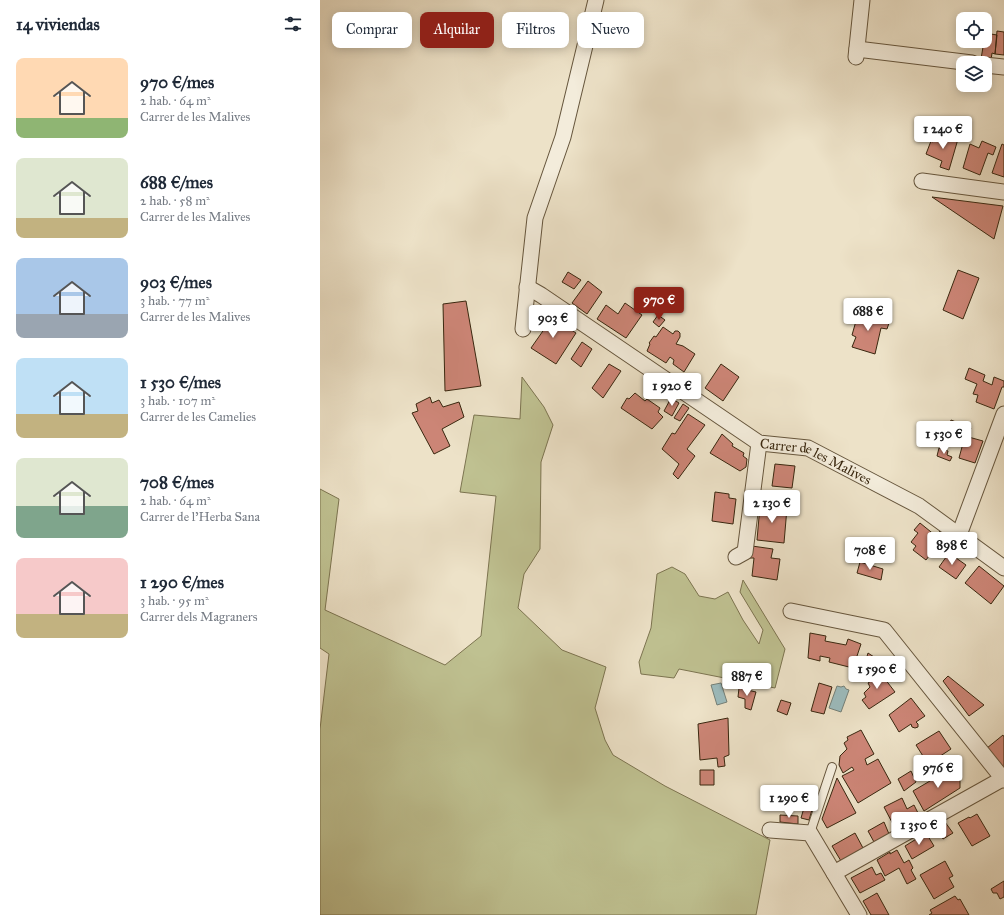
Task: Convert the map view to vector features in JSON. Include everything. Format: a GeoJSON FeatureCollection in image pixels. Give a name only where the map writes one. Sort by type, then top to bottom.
{"type":"FeatureCollection","features":[{"type":"Feature","properties":{"kind":"street"},"geometry":{"type":"LineString","coordinates":[[522,329],[535,218],[563,137],[596,0]]}},
{"type":"Feature","properties":{"kind":"street"},"geometry":{"type":"LineString","coordinates":[[862,0],[856,53],[956,62]]}},
{"type":"Feature","properties":{"kind":"street"},"geometry":{"type":"LineString","coordinates":[[992,66],[1004,67]]}},
{"type":"Feature","properties":{"kind":"street"},"geometry":{"type":"LineString","coordinates":[[922,181],[1004,192]]}},
{"type":"Feature","properties":{"kind":"street","name":"Carrer de les Malives"},"geometry":{"type":"LineString","coordinates":[[527,287],[759,443],[808,448],[919,506],[1004,568]]}},
{"type":"Feature","properties":{"kind":"street"},"geometry":{"type":"LineString","coordinates":[[959,535],[999,445],[1004,414]]}},
{"type":"Feature","properties":{"kind":"street"},"geometry":{"type":"LineString","coordinates":[[736,558],[745,552],[759,443]]}},
{"type":"Feature","properties":{"kind":"street"},"geometry":{"type":"LineString","coordinates":[[791,611],[884,630],[1004,779],[834,872]]}},
{"type":"Feature","properties":{"kind":"street"},"geometry":{"type":"LineString","coordinates":[[770,830],[810,833],[859,915]]}},
{"type":"Feature","properties":{"kind":"lane"},"geometry":{"type":"LineString","coordinates":[[810,833],[832,767]]}},
{"type":"Feature","properties":{"kind":"green space"},"geometry":{"type":"Polygon","coordinates":[[[522,377],[544,407],[553,425],[541,462],[540,549],[524,574],[518,608],[562,650],[606,667],[595,708],[605,740],[613,755],[665,786],[770,840],[756,915],[320,915],[320,729],[329,654],[320,648],[320,489],[339,499],[325,610],[445,665],[481,636],[496,496],[460,492],[474,415],[520,419],[522,377]]]}},
{"type":"Feature","properties":{"kind":"green space"},"geometry":{"type":"Polygon","coordinates":[[[672,567],[685,574],[699,596],[715,599],[728,592],[743,620],[759,644],[763,630],[740,592],[743,580],[785,649],[775,688],[679,669],[674,678],[641,674],[639,662],[651,628],[657,574],[672,567]]]}},
{"type":"Feature","properties":{"kind":"water"},"geometry":{"type":"Polygon","coordinates":[[[721,683],[727,702],[717,705],[711,685],[721,683]]]}},
{"type":"Feature","properties":{"kind":"water"},"geometry":{"type":"Polygon","coordinates":[[[837,686],[844,686],[849,690],[841,712],[829,708],[837,686]]]}},
{"type":"Feature","properties":{"kind":"building"},"geometry":{"type":"Polygon","coordinates":[[[997,31],[1004,32],[1004,55],[995,54],[997,31]]]}},
{"type":"Feature","properties":{"kind":"building"},"geometry":{"type":"Polygon","coordinates":[[[992,34],[997,35],[995,54],[992,53],[992,56],[982,56],[983,48],[992,48],[992,34]]]}},
{"type":"Feature","properties":{"kind":"building"},"geometry":{"type":"Polygon","coordinates":[[[947,134],[958,139],[949,170],[940,167],[942,161],[926,154],[935,135],[945,139],[947,134]]]}},
{"type":"Feature","properties":{"kind":"building"},"geometry":{"type":"Polygon","coordinates":[[[982,141],[996,147],[993,155],[988,153],[980,175],[963,168],[970,144],[979,148],[982,141]]]}},
{"type":"Feature","properties":{"kind":"building"},"geometry":{"type":"Polygon","coordinates":[[[1002,144],[1004,145],[1004,177],[992,173],[1002,144]]]}},
{"type":"Feature","properties":{"kind":"building"},"geometry":{"type":"Polygon","coordinates":[[[932,197],[1003,206],[994,239],[932,197]]]}},
{"type":"Feature","properties":{"kind":"building"},"geometry":{"type":"Polygon","coordinates":[[[958,270],[979,278],[963,319],[943,310],[958,270]]]}},
{"type":"Feature","properties":{"kind":"building"},"geometry":{"type":"Polygon","coordinates":[[[568,272],[581,280],[574,289],[562,282],[568,272]]]}},
{"type":"Feature","properties":{"kind":"building"},"geometry":{"type":"Polygon","coordinates":[[[588,281],[602,292],[587,314],[572,303],[588,281]]]}},
{"type":"Feature","properties":{"kind":"building"},"geometry":{"type":"Polygon","coordinates":[[[466,301],[481,386],[445,391],[443,304],[466,301]]]}},
{"type":"Feature","properties":{"kind":"building"},"geometry":{"type":"Polygon","coordinates":[[[625,303],[642,315],[626,338],[597,319],[606,305],[618,314],[625,303]]]}},
{"type":"Feature","properties":{"kind":"building"},"geometry":{"type":"Polygon","coordinates":[[[860,313],[890,320],[887,329],[881,328],[875,354],[852,347],[856,337],[852,335],[856,321],[854,320],[855,315],[860,313]]]}},
{"type":"Feature","properties":{"kind":"building"},"geometry":{"type":"Polygon","coordinates":[[[547,314],[576,333],[556,364],[531,348],[545,328],[540,324],[547,314]]]}},
{"type":"Feature","properties":{"kind":"building"},"geometry":{"type":"Polygon","coordinates":[[[658,315],[665,320],[659,327],[653,322],[658,315]]]}},
{"type":"Feature","properties":{"kind":"building"},"geometry":{"type":"Polygon","coordinates":[[[663,327],[673,334],[675,331],[678,331],[680,333],[680,337],[676,344],[683,346],[695,354],[684,372],[673,364],[674,360],[670,357],[666,363],[647,351],[650,344],[649,343],[654,336],[656,337],[663,327]]]}},
{"type":"Feature","properties":{"kind":"building"},"geometry":{"type":"Polygon","coordinates":[[[582,342],[592,349],[581,367],[571,359],[582,342]]]}},
{"type":"Feature","properties":{"kind":"building"},"geometry":{"type":"Polygon","coordinates":[[[609,364],[621,371],[603,398],[592,388],[609,364]]]}},
{"type":"Feature","properties":{"kind":"building"},"geometry":{"type":"Polygon","coordinates":[[[721,364],[739,377],[723,401],[705,388],[721,364]]]}},
{"type":"Feature","properties":{"kind":"building"},"geometry":{"type":"Polygon","coordinates":[[[969,368],[985,375],[983,381],[992,385],[994,377],[1004,381],[1004,387],[1002,387],[994,409],[976,402],[978,395],[973,394],[977,384],[965,379],[969,368]]]}},
{"type":"Feature","properties":{"kind":"building"},"geometry":{"type":"Polygon","coordinates":[[[635,393],[645,401],[647,399],[660,408],[658,412],[663,417],[652,429],[621,408],[627,398],[629,399],[635,393]]]}},
{"type":"Feature","properties":{"kind":"building"},"geometry":{"type":"Polygon","coordinates":[[[430,397],[432,403],[439,400],[443,407],[459,402],[464,417],[442,429],[450,446],[434,454],[412,413],[418,411],[416,404],[430,397]]]}},
{"type":"Feature","properties":{"kind":"building"},"geometry":{"type":"Polygon","coordinates":[[[671,398],[679,403],[672,416],[664,411],[671,398]]]}},
{"type":"Feature","properties":{"kind":"building"},"geometry":{"type":"Polygon","coordinates":[[[683,404],[689,408],[680,421],[674,418],[683,404]]]}},
{"type":"Feature","properties":{"kind":"building"},"geometry":{"type":"Polygon","coordinates":[[[688,414],[705,425],[687,449],[695,456],[678,479],[673,474],[679,464],[662,449],[672,433],[675,434],[688,414]]]}},
{"type":"Feature","properties":{"kind":"building"},"geometry":{"type":"Polygon","coordinates":[[[951,420],[971,428],[968,435],[948,429],[951,420]]]}},
{"type":"Feature","properties":{"kind":"building"},"geometry":{"type":"Polygon","coordinates":[[[722,434],[733,444],[732,446],[744,453],[743,456],[747,459],[746,467],[740,471],[710,453],[722,434]]]}},
{"type":"Feature","properties":{"kind":"building"},"geometry":{"type":"Polygon","coordinates":[[[965,436],[983,441],[975,463],[959,458],[965,436]]]}},
{"type":"Feature","properties":{"kind":"building"},"geometry":{"type":"Polygon","coordinates":[[[939,448],[948,451],[947,455],[952,457],[950,461],[937,456],[939,448]]]}},
{"type":"Feature","properties":{"kind":"building"},"geometry":{"type":"Polygon","coordinates":[[[775,464],[795,466],[792,488],[772,486],[775,464]]]}},
{"type":"Feature","properties":{"kind":"building"},"geometry":{"type":"Polygon","coordinates":[[[715,492],[729,494],[729,498],[736,499],[733,524],[712,521],[715,492]]]}},
{"type":"Feature","properties":{"kind":"building"},"geometry":{"type":"Polygon","coordinates":[[[760,506],[787,508],[784,543],[757,540],[760,506]]]}},
{"type":"Feature","properties":{"kind":"building"},"geometry":{"type":"Polygon","coordinates":[[[920,523],[936,536],[940,531],[945,535],[926,560],[913,550],[916,546],[911,542],[918,533],[914,530],[920,523]]]}},
{"type":"Feature","properties":{"kind":"building"},"geometry":{"type":"Polygon","coordinates":[[[752,546],[773,549],[771,558],[780,559],[777,580],[752,576],[754,558],[750,558],[752,546]]]}},
{"type":"Feature","properties":{"kind":"building"},"geometry":{"type":"Polygon","coordinates":[[[949,553],[966,565],[956,579],[939,567],[949,553]]]}},
{"type":"Feature","properties":{"kind":"building"},"geometry":{"type":"Polygon","coordinates":[[[860,562],[883,569],[881,580],[857,573],[860,562]]]}},
{"type":"Feature","properties":{"kind":"building"},"geometry":{"type":"Polygon","coordinates":[[[979,566],[1004,586],[991,604],[965,583],[979,566]]]}},
{"type":"Feature","properties":{"kind":"building"},"geometry":{"type":"Polygon","coordinates":[[[810,633],[826,636],[825,641],[846,645],[848,639],[861,644],[853,668],[829,662],[830,658],[820,656],[820,661],[808,658],[810,633]]]}},
{"type":"Feature","properties":{"kind":"building"},"geometry":{"type":"Polygon","coordinates":[[[868,653],[877,659],[869,675],[862,673],[868,653]]]}},
{"type":"Feature","properties":{"kind":"building"},"geometry":{"type":"Polygon","coordinates":[[[874,670],[878,670],[895,692],[869,709],[862,700],[866,697],[864,693],[870,687],[868,683],[871,681],[874,670]]]}},
{"type":"Feature","properties":{"kind":"building"},"geometry":{"type":"Polygon","coordinates":[[[948,676],[984,705],[969,716],[943,681],[948,676]]]}},
{"type":"Feature","properties":{"kind":"building"},"geometry":{"type":"Polygon","coordinates":[[[819,683],[832,687],[824,714],[811,711],[819,683]]]}},
{"type":"Feature","properties":{"kind":"building"},"geometry":{"type":"Polygon","coordinates":[[[739,688],[756,692],[751,710],[745,708],[745,699],[738,697],[739,688]]]}},
{"type":"Feature","properties":{"kind":"building"},"geometry":{"type":"Polygon","coordinates":[[[911,698],[925,716],[916,722],[918,727],[912,727],[911,724],[899,732],[889,715],[911,698]]]}},
{"type":"Feature","properties":{"kind":"building"},"geometry":{"type":"Polygon","coordinates":[[[781,700],[791,703],[787,715],[777,711],[781,700]]]}},
{"type":"Feature","properties":{"kind":"building"},"geometry":{"type":"Polygon","coordinates":[[[728,718],[729,755],[724,757],[725,766],[718,767],[717,758],[700,760],[698,724],[728,718]]]}},
{"type":"Feature","properties":{"kind":"building"},"geometry":{"type":"Polygon","coordinates":[[[861,730],[874,754],[865,759],[867,765],[878,759],[891,783],[858,803],[842,776],[854,770],[852,767],[843,773],[839,765],[840,756],[847,749],[844,743],[848,740],[847,737],[861,730]]]}},
{"type":"Feature","properties":{"kind":"building"},"geometry":{"type":"Polygon","coordinates":[[[939,731],[951,749],[928,764],[916,745],[939,731]]]}},
{"type":"Feature","properties":{"kind":"building"},"geometry":{"type":"Polygon","coordinates":[[[1003,735],[1004,737],[1004,770],[987,748],[1003,735]]]}},
{"type":"Feature","properties":{"kind":"building"},"geometry":{"type":"Polygon","coordinates":[[[952,768],[958,770],[960,775],[960,788],[924,811],[913,791],[952,768]]]}},
{"type":"Feature","properties":{"kind":"building"},"geometry":{"type":"Polygon","coordinates":[[[700,770],[714,770],[714,785],[700,785],[700,770]]]}},
{"type":"Feature","properties":{"kind":"building"},"geometry":{"type":"Polygon","coordinates":[[[911,771],[916,782],[904,791],[898,779],[911,771]]]}},
{"type":"Feature","properties":{"kind":"building"},"geometry":{"type":"Polygon","coordinates":[[[837,778],[856,813],[827,828],[822,819],[837,778]]]}},
{"type":"Feature","properties":{"kind":"building"},"geometry":{"type":"Polygon","coordinates":[[[902,798],[907,809],[914,805],[921,819],[897,832],[884,807],[902,798]]]}},
{"type":"Feature","properties":{"kind":"building"},"geometry":{"type":"Polygon","coordinates":[[[806,801],[814,803],[809,820],[801,818],[806,801]]]}},
{"type":"Feature","properties":{"kind":"building"},"geometry":{"type":"Polygon","coordinates":[[[977,814],[990,836],[972,846],[958,823],[977,814]]]}},
{"type":"Feature","properties":{"kind":"building"},"geometry":{"type":"Polygon","coordinates":[[[780,815],[798,816],[798,824],[780,822],[780,815]]]}},
{"type":"Feature","properties":{"kind":"building"},"geometry":{"type":"Polygon","coordinates":[[[884,822],[889,834],[874,842],[868,831],[884,822]]]}},
{"type":"Feature","properties":{"kind":"building"},"geometry":{"type":"Polygon","coordinates":[[[945,822],[953,833],[943,839],[937,827],[945,822]]]}},
{"type":"Feature","properties":{"kind":"building"},"geometry":{"type":"Polygon","coordinates":[[[855,833],[863,848],[841,861],[832,846],[855,833]]]}},
{"type":"Feature","properties":{"kind":"building"},"geometry":{"type":"Polygon","coordinates":[[[926,833],[934,846],[912,859],[905,846],[926,833]]]}},
{"type":"Feature","properties":{"kind":"building"},"geometry":{"type":"Polygon","coordinates":[[[897,850],[904,863],[909,860],[913,868],[911,870],[916,879],[907,884],[899,868],[885,876],[877,860],[890,852],[890,854],[897,850]]]}},
{"type":"Feature","properties":{"kind":"building"},"geometry":{"type":"Polygon","coordinates":[[[945,861],[953,876],[949,878],[954,887],[934,899],[920,875],[945,861]]]}},
{"type":"Feature","properties":{"kind":"building"},"geometry":{"type":"Polygon","coordinates":[[[872,867],[876,875],[881,873],[885,880],[860,893],[851,878],[872,867]]]}},
{"type":"Feature","properties":{"kind":"building"},"geometry":{"type":"Polygon","coordinates":[[[1004,881],[1004,897],[1000,899],[997,893],[993,893],[991,889],[1004,881]]]}},
{"type":"Feature","properties":{"kind":"building"},"geometry":{"type":"Polygon","coordinates":[[[877,893],[889,915],[871,915],[863,901],[877,893]]]}},
{"type":"Feature","properties":{"kind":"building"},"geometry":{"type":"Polygon","coordinates":[[[955,896],[958,900],[960,899],[969,915],[929,915],[932,913],[930,910],[955,896]]]}}]}
